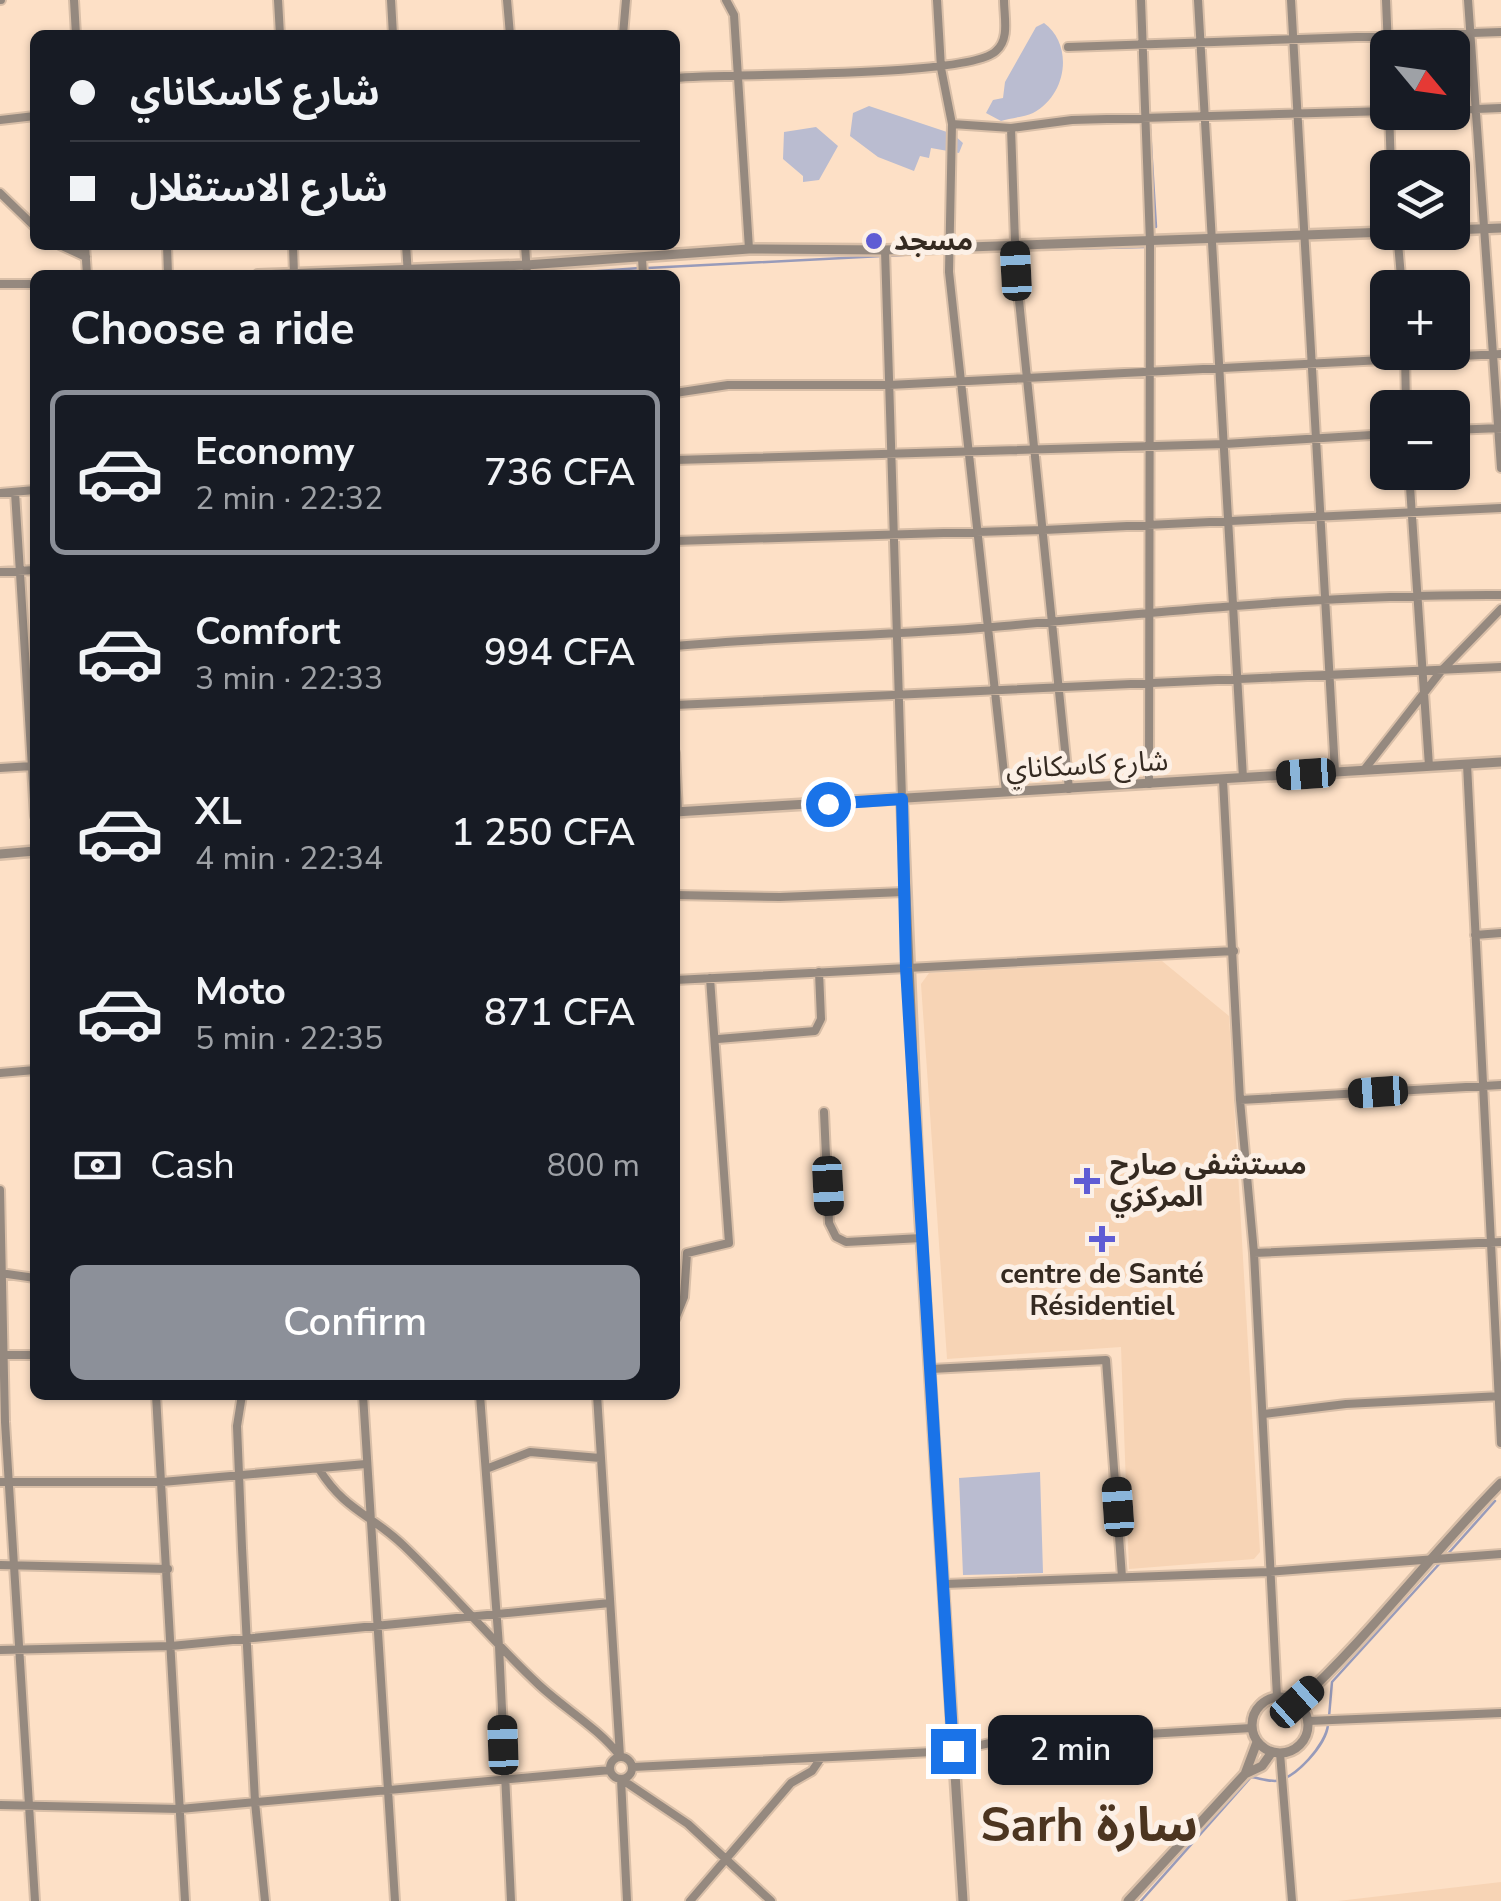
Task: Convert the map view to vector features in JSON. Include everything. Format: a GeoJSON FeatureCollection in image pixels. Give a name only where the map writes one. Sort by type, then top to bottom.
{"type":"FeatureCollection","features":[{"type":"Feature","properties":{"kind":"street"},"geometry":{"type":"LineString","coordinates":[[74,0],[76,30]]}},
{"type":"Feature","properties":{"kind":"street"},"geometry":{"type":"LineString","coordinates":[[278,0],[280,30]]}},
{"type":"Feature","properties":{"kind":"street"},"geometry":{"type":"LineString","coordinates":[[391,0],[393,30]]}},
{"type":"Feature","properties":{"kind":"street"},"geometry":{"type":"LineString","coordinates":[[507,0],[510,30]]}},
{"type":"Feature","properties":{"kind":"street"},"geometry":{"type":"LineString","coordinates":[[623,30],[626,0]]}},
{"type":"Feature","properties":{"kind":"street"},"geometry":{"type":"LineString","coordinates":[[726,0],[734,14],[750,248]]}},
{"type":"Feature","properties":{"kind":"street"},"geometry":{"type":"LineString","coordinates":[[937,0],[941,68],[952,124],[947,247],[1006,792]]}},
{"type":"Feature","properties":{"kind":"street"},"geometry":{"type":"LineString","coordinates":[[680,78],[941,68],[992,56],[1004,38],[1004,0]]}},
{"type":"Feature","properties":{"kind":"street"},"geometry":{"type":"LineString","coordinates":[[1141,0],[1150,242],[1149,784]]}},
{"type":"Feature","properties":{"kind":"street"},"geometry":{"type":"LineString","coordinates":[[1198,0],[1243,778]]}},
{"type":"Feature","properties":{"kind":"street"},"geometry":{"type":"LineString","coordinates":[[1291,0],[1336,772]]}},
{"type":"Feature","properties":{"kind":"street"},"geometry":{"type":"LineString","coordinates":[[1386,0],[1388,30]]}},
{"type":"Feature","properties":{"kind":"street"},"geometry":{"type":"LineString","coordinates":[[1468,0],[1472,110],[1496,354],[1501,468]]}},
{"type":"Feature","properties":{"kind":"street"},"geometry":{"type":"LineString","coordinates":[[1471,33],[1501,32]]}},
{"type":"Feature","properties":{"kind":"street"},"geometry":{"type":"LineString","coordinates":[[1068,48],[1200,46],[1370,36]]}},
{"type":"Feature","properties":{"kind":"street"},"geometry":{"type":"LineString","coordinates":[[1472,110],[1501,108]]}},
{"type":"Feature","properties":{"kind":"street"},"geometry":{"type":"LineString","coordinates":[[952,124],[1011,128],[1060,120],[1205,120],[1370,112]]}},
{"type":"Feature","properties":{"kind":"street"},"geometry":{"type":"LineString","coordinates":[[0,120],[30,117]]}},
{"type":"Feature","properties":{"kind":"street"},"geometry":{"type":"LineString","coordinates":[[1011,128],[1026,376],[1069,790]]}},
{"type":"Feature","properties":{"kind":"street"},"geometry":{"type":"LineString","coordinates":[[0,194],[30,222]]}},
{"type":"Feature","properties":{"kind":"street"},"geometry":{"type":"LineString","coordinates":[[1470,229],[1501,228]]}},
{"type":"Feature","properties":{"kind":"street"},"geometry":{"type":"LineString","coordinates":[[527,270],[750,248],[885,250],[1370,233]]}},
{"type":"Feature","properties":{"kind":"street"},"geometry":{"type":"LineString","coordinates":[[71,250],[86,257]]}},
{"type":"Feature","properties":{"kind":"street"},"geometry":{"type":"LineString","coordinates":[[85,250],[87,270]]}},
{"type":"Feature","properties":{"kind":"street"},"geometry":{"type":"LineString","coordinates":[[885,250],[906,968],[962,1901]]}},
{"type":"Feature","properties":{"kind":"street"},"geometry":{"type":"LineString","coordinates":[[642,258],[643,270]]}},
{"type":"Feature","properties":{"kind":"street"},"geometry":{"type":"LineString","coordinates":[[0,284],[30,284]]}},
{"type":"Feature","properties":{"kind":"street"},"geometry":{"type":"LineString","coordinates":[[1470,354],[1496,354]]}},
{"type":"Feature","properties":{"kind":"street"},"geometry":{"type":"LineString","coordinates":[[680,393],[728,386],[889,385],[1222,370],[1370,359]]}},
{"type":"Feature","properties":{"kind":"street"},"geometry":{"type":"LineString","coordinates":[[1470,429],[1500,428]]}},
{"type":"Feature","properties":{"kind":"street"},"geometry":{"type":"LineString","coordinates":[[680,460],[1034,446],[1224,444],[1370,435]]}},
{"type":"Feature","properties":{"kind":"street"},"geometry":{"type":"LineString","coordinates":[[0,492],[30,490]]}},
{"type":"Feature","properties":{"kind":"street"},"geometry":{"type":"LineString","coordinates":[[1410,490],[1429,766]]}},
{"type":"Feature","properties":{"kind":"street"},"geometry":{"type":"LineString","coordinates":[[14,492],[30,703]]}},
{"type":"Feature","properties":{"kind":"street"},"geometry":{"type":"LineString","coordinates":[[680,541],[1044,530],[1501,508]]}},
{"type":"Feature","properties":{"kind":"street"},"geometry":{"type":"LineString","coordinates":[[0,572],[30,570]]}},
{"type":"Feature","properties":{"kind":"street"},"geometry":{"type":"LineString","coordinates":[[680,646],[989,627],[1148,610],[1416,594],[1501,595]]}},
{"type":"Feature","properties":{"kind":"street"},"geometry":{"type":"LineString","coordinates":[[1364,770],[1442,670],[1501,609]]}},
{"type":"Feature","properties":{"kind":"street"},"geometry":{"type":"LineString","coordinates":[[680,705],[1501,667]]}},
{"type":"Feature","properties":{"kind":"street","name":"شارع كاسكاناي"},"geometry":{"type":"LineString","coordinates":[[680,812],[1501,762]]}},
{"type":"Feature","properties":{"kind":"street"},"geometry":{"type":"LineString","coordinates":[[1467,764],[1482,1086],[1497,1242],[1501,1443]]}},
{"type":"Feature","properties":{"kind":"street"},"geometry":{"type":"LineString","coordinates":[[0,768],[30,766]]}},
{"type":"Feature","properties":{"kind":"street"},"geometry":{"type":"LineString","coordinates":[[1223,780],[1240,1100],[1264,1414],[1268,1572],[1277,1697]]}},
{"type":"Feature","properties":{"kind":"street"},"geometry":{"type":"LineString","coordinates":[[0,854],[30,851]]}},
{"type":"Feature","properties":{"kind":"street"},"geometry":{"type":"LineString","coordinates":[[680,895],[780,897],[904,892]]}},
{"type":"Feature","properties":{"kind":"street"},"geometry":{"type":"LineString","coordinates":[[1475,935],[1501,933]]}},
{"type":"Feature","properties":{"kind":"street"},"geometry":{"type":"LineString","coordinates":[[680,980],[1234,951]]}},
{"type":"Feature","properties":{"kind":"street"},"geometry":{"type":"LineString","coordinates":[[718,1038],[816,1031],[821,1019],[819,972]]}},
{"type":"Feature","properties":{"kind":"street"},"geometry":{"type":"LineString","coordinates":[[680,1306],[687,1253],[729,1243],[718,1038],[710,978]]}},
{"type":"Feature","properties":{"kind":"street"},"geometry":{"type":"LineString","coordinates":[[0,1074],[30,1071]]}},
{"type":"Feature","properties":{"kind":"street"},"geometry":{"type":"LineString","coordinates":[[1240,1100],[1501,1084]]}},
{"type":"Feature","properties":{"kind":"street"},"geometry":{"type":"LineString","coordinates":[[824,1112],[830,1223],[836,1237],[846,1242],[922,1238]]}},
{"type":"Feature","properties":{"kind":"street"},"geometry":{"type":"LineString","coordinates":[[0,1190],[4,1482],[31,1805],[35,1901]]}},
{"type":"Feature","properties":{"kind":"street"},"geometry":{"type":"LineString","coordinates":[[1254,1252],[1497,1242]]}},
{"type":"Feature","properties":{"kind":"street"},"geometry":{"type":"LineString","coordinates":[[0,1274],[30,1277]]}},
{"type":"Feature","properties":{"kind":"street"},"geometry":{"type":"LineString","coordinates":[[1,1355],[30,1355]]}},
{"type":"Feature","properties":{"kind":"street"},"geometry":{"type":"LineString","coordinates":[[931,1369],[1106,1360],[1122,1577]]}},
{"type":"Feature","properties":{"kind":"street"},"geometry":{"type":"LineString","coordinates":[[1264,1414],[1498,1396]]}},
{"type":"Feature","properties":{"kind":"street"},"geometry":{"type":"LineString","coordinates":[[156,1400],[185,1901]]}},
{"type":"Feature","properties":{"kind":"street"},"geometry":{"type":"LineString","coordinates":[[241,1400],[238,1426],[255,1802],[265,1901]]}},
{"type":"Feature","properties":{"kind":"street"},"geometry":{"type":"LineString","coordinates":[[363,1400],[396,1901]]}},
{"type":"Feature","properties":{"kind":"street"},"geometry":{"type":"LineString","coordinates":[[480,1400],[499,1646],[511,1901]]}},
{"type":"Feature","properties":{"kind":"street"},"geometry":{"type":"LineString","coordinates":[[596,1400],[620,1756]]}},
{"type":"Feature","properties":{"kind":"street"},"geometry":{"type":"LineString","coordinates":[[486,1469],[530,1452],[600,1458]]}},
{"type":"Feature","properties":{"kind":"street"},"geometry":{"type":"LineString","coordinates":[[4,1482],[162,1482],[366,1464]]}},
{"type":"Feature","properties":{"kind":"street"},"geometry":{"type":"LineString","coordinates":[[319,1469],[337,1499],[402,1544],[542,1688],[599,1730],[632,1767],[953,1751],[990,1742],[1252,1728]]}},
{"type":"Feature","properties":{"kind":"street"},"geometry":{"type":"LineString","coordinates":[[1297,1702],[1329,1674],[1429,1557],[1501,1483]]}},
{"type":"Feature","properties":{"kind":"street"},"geometry":{"type":"LineString","coordinates":[[945,1584],[1268,1572],[1501,1554]]}},
{"type":"Feature","properties":{"kind":"street"},"geometry":{"type":"LineString","coordinates":[[0,1565],[168,1568]]}},
{"type":"Feature","properties":{"kind":"street"},"geometry":{"type":"LineString","coordinates":[[0,1650],[171,1646],[610,1604]]}},
{"type":"Feature","properties":{"kind":"street"},"geometry":{"type":"LineString","coordinates":[[1128,1901],[1245,1774],[1257,1742],[1252,1728],[1261,1704],[1277,1697],[1297,1702],[1308,1722]]}},
{"type":"Feature","properties":{"kind":"street"},"geometry":{"type":"LineString","coordinates":[[1308,1722],[1501,1713]]}},
{"type":"Feature","properties":{"kind":"street"},"geometry":{"type":"LineString","coordinates":[[1245,1774],[1262,1766],[1276,1752],[1297,1747],[1308,1722]]}},
{"type":"Feature","properties":{"kind":"street"},"geometry":{"type":"LineString","coordinates":[[1257,1742],[1276,1752]]}},
{"type":"Feature","properties":{"kind":"street"},"geometry":{"type":"LineString","coordinates":[[1276,1752],[1292,1901]]}},
{"type":"Feature","properties":{"kind":"street"},"geometry":{"type":"LineString","coordinates":[[610,1770],[612,1761],[620,1756]]}},
{"type":"Feature","properties":{"kind":"street"},"geometry":{"type":"LineString","coordinates":[[690,1901],[791,1783],[812,1771],[820,1758]]}},
{"type":"Feature","properties":{"kind":"street"},"geometry":{"type":"LineString","coordinates":[[627,1901],[622,1779],[632,1767]]}},
{"type":"Feature","properties":{"kind":"street"},"geometry":{"type":"LineString","coordinates":[[0,1805],[180,1809],[610,1770],[688,1824],[772,1901]]}},
{"type":"Feature","properties":{"kind":"shaded area"},"geometry":{"type":"Polygon","coordinates":[[[1044,23],[1054,32],[1063,56],[1053,94],[1044,105],[1025,116],[1001,121],[986,113],[993,100],[1003,98],[1005,82],[1036,27],[1044,23]]]}},
{"type":"Feature","properties":{"kind":"shaded area"},"geometry":{"type":"Polygon","coordinates":[[[869,106],[953,134],[963,143],[959,153],[931,148],[929,158],[920,156],[914,171],[878,157],[850,136],[853,113],[869,106]]]}},
{"type":"Feature","properties":{"kind":"shaded area"},"geometry":{"type":"Polygon","coordinates":[[[816,127],[838,146],[819,180],[803,182],[803,176],[783,159],[784,132],[816,127]]]}},
{"type":"Feature","properties":{"kind":"shaded area","name":"مستشفى صارح المركزي"},"geometry":{"type":"Polygon","coordinates":[[[1162,961],[1229,1016],[1260,1552],[1254,1559],[1129,1569],[1121,1347],[947,1359],[921,984],[929,973],[1162,961]]]}},
{"type":"Feature","properties":{"kind":"shaded area"},"geometry":{"type":"Polygon","coordinates":[[[1040,1472],[1043,1573],[963,1575],[959,1478],[1040,1472]]]}},
{"type":"Feature","properties":{"kind":"shaded area"},"geometry":{"type":"Polygon","coordinates":[[[1501,1882],[1501,1901],[1338,1901],[1501,1882]]]}},
{"type":"Feature","properties":{"kind":"waterway"},"geometry":{"type":"LineString","coordinates":[[1145,0],[1145,13]]}},
{"type":"Feature","properties":{"kind":"waterway"},"geometry":{"type":"LineString","coordinates":[[1150,129],[1156,227]]}},
{"type":"Feature","properties":{"kind":"waterway"},"geometry":{"type":"LineString","coordinates":[[1021,250],[1144,247]]}},
{"type":"Feature","properties":{"kind":"waterway"},"geometry":{"type":"LineString","coordinates":[[987,251],[1012,250]]}},
{"type":"Feature","properties":{"kind":"waterway"},"geometry":{"type":"LineString","coordinates":[[888,256],[930,253]]}},
{"type":"Feature","properties":{"kind":"waterway"},"geometry":{"type":"LineString","coordinates":[[647,268],[882,256]]}},
{"type":"Feature","properties":{"kind":"waterway"},"geometry":{"type":"LineString","coordinates":[[612,270],[640,268]]}},
{"type":"Feature","properties":{"kind":"waterway"},"geometry":{"type":"LineString","coordinates":[[1446,1556],[1495,1501]]}},
{"type":"Feature","properties":{"kind":"waterway"},"geometry":{"type":"LineString","coordinates":[[1329,1717],[1332,1682],[1441,1562]]}},
{"type":"Feature","properties":{"kind":"waterway"},"geometry":{"type":"LineString","coordinates":[[1141,1901],[1251,1777],[1275,1781],[1292,1774],[1316,1751],[1328,1725]]}},
{"type":"Feature","properties":{"kind":"place","name":"مسجد"},"geometry":{"type":"Point","coordinates":[874,241]}},
{"type":"Feature","properties":{"kind":"place","name":"مستشفى صارح المركزي"},"geometry":{"type":"Point","coordinates":[1087,1181]}},
{"type":"Feature","properties":{"kind":"place","name":"centre de Santé Résidentiel"},"geometry":{"type":"Point","coordinates":[1102,1239]}},
{"type":"Feature","properties":{"kind":"district","name":"Sarh سارة"},"geometry":{"type":"Point","coordinates":[1089,1825]}},
{"type":"Feature","properties":{"kind":"route"},"geometry":{"type":"LineString","coordinates":[[828,804],[902,799],[906,968],[953,1751]]}}]}
